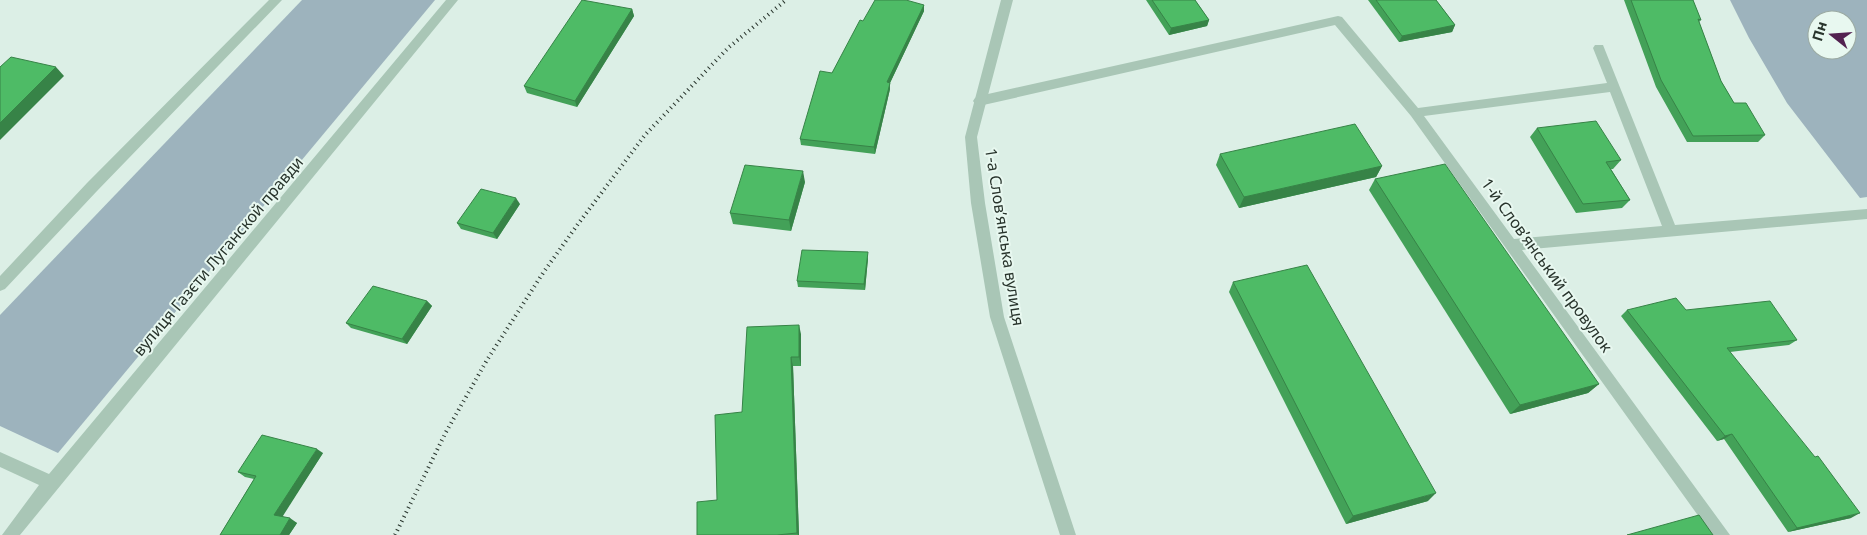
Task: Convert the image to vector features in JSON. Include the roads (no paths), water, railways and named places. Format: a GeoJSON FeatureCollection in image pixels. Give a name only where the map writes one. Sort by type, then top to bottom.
{"type":"FeatureCollection","features":[{"type":"Feature","properties":{"kind":"street"},"geometry":{"type":"LineString","coordinates":[[0,285],[92,187],[276,0]]}},
{"type":"Feature","properties":{"kind":"street","name":"вулиця Газєти Луганской правди"},"geometry":{"type":"LineString","coordinates":[[10,535],[51,483],[452,0]]}},
{"type":"Feature","properties":{"kind":"street","name":"1-а Слов’янська вулиця"},"geometry":{"type":"LineString","coordinates":[[1007,0],[971,137],[978,203],[997,317],[1068,535]]}},
{"type":"Feature","properties":{"kind":"street","name":"1-й Слов’янський провулок"},"geometry":{"type":"LineString","coordinates":[[979,101],[1338,20],[1415,113],[1722,535]]}},
{"type":"Feature","properties":{"kind":"street"},"geometry":{"type":"LineString","coordinates":[[1599,48],[1670,230]]}},
{"type":"Feature","properties":{"kind":"street"},"geometry":{"type":"LineString","coordinates":[[1415,113],[1613,87]]}},
{"type":"Feature","properties":{"kind":"street"},"geometry":{"type":"LineString","coordinates":[[1511,245],[1867,214]]}},
{"type":"Feature","properties":{"kind":"street"},"geometry":{"type":"LineString","coordinates":[[0,459],[51,483]]}},
{"type":"Feature","properties":{"kind":"railway"},"geometry":{"type":"LineString","coordinates":[[395,535],[446,432],[487,360],[543,273],[578,224],[645,135],[728,48],[786,0]]}}]}
